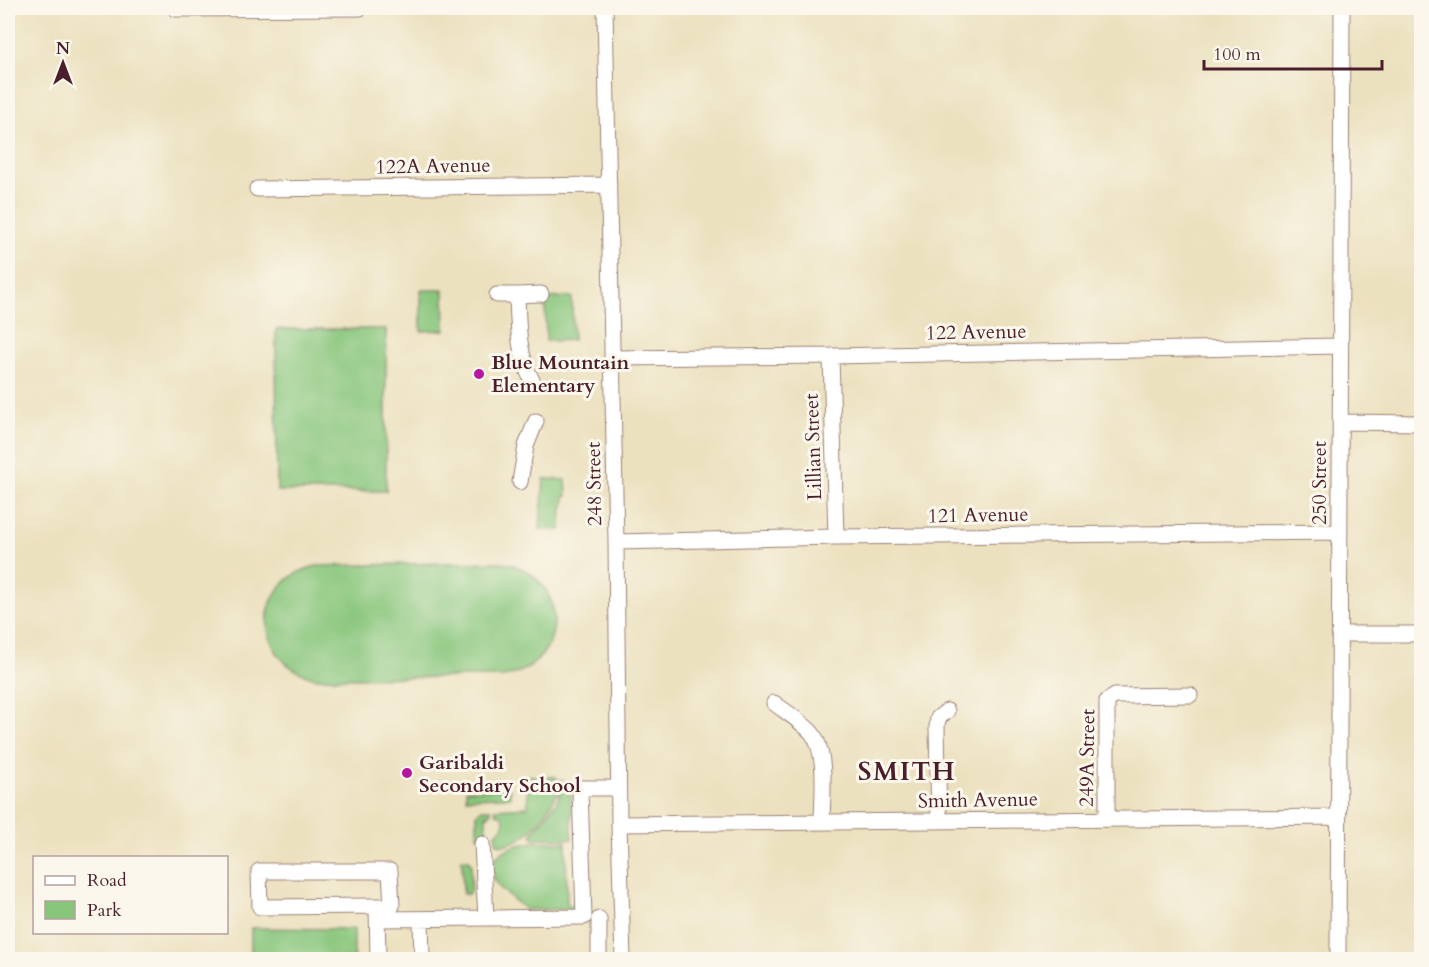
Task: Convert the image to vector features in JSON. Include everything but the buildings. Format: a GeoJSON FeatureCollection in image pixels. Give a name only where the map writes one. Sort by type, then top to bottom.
{"type":"FeatureCollection","features":[{"type":"Feature","properties":{"kind":"street"},"geometry":{"type":"LineString","coordinates":[[176,9],[360,8]]}},
{"type":"Feature","properties":{"kind":"street","name":"248 Street"},"geometry":{"type":"LineString","coordinates":[[605,8],[623,960]]}},
{"type":"Feature","properties":{"kind":"street","name":"250 Street"},"geometry":{"type":"LineString","coordinates":[[1338,960],[1342,8]]}},
{"type":"Feature","properties":{"kind":"street","name":"122A Avenue"},"geometry":{"type":"LineString","coordinates":[[256,189],[609,185]]}},
{"type":"Feature","properties":{"kind":"street"},"geometry":{"type":"LineString","coordinates":[[497,295],[541,294]]}},
{"type":"Feature","properties":{"kind":"street"},"geometry":{"type":"LineString","coordinates":[[517,295],[518,332],[527,371],[533,382]]}},
{"type":"Feature","properties":{"kind":"street","name":"122 Avenue"},"geometry":{"type":"LineString","coordinates":[[612,358],[1340,346]]}},
{"type":"Feature","properties":{"kind":"street","name":"Lillian Street"},"geometry":{"type":"LineString","coordinates":[[831,356],[836,537]]}},
{"type":"Feature","properties":{"kind":"street"},"geometry":{"type":"LineString","coordinates":[[520,482],[528,440],[536,421]]}},
{"type":"Feature","properties":{"kind":"street"},"geometry":{"type":"LineString","coordinates":[[1340,422],[1422,423]]}},
{"type":"Feature","properties":{"kind":"street","name":"121 Avenue"},"geometry":{"type":"LineString","coordinates":[[616,542],[836,537],[1340,532]]}},
{"type":"Feature","properties":{"kind":"street"},"geometry":{"type":"LineString","coordinates":[[1340,634],[1422,634]]}},
{"type":"Feature","properties":{"kind":"street","name":"249A Street"},"geometry":{"type":"LineString","coordinates":[[1107,819],[1107,701],[1115,696],[1190,695]]}},
{"type":"Feature","properties":{"kind":"street"},"geometry":{"type":"LineString","coordinates":[[774,703],[811,732],[818,743],[821,757],[822,822]]}},
{"type":"Feature","properties":{"kind":"street"},"geometry":{"type":"LineString","coordinates":[[939,821],[937,727],[938,718],[947,711]]}},
{"type":"Feature","properties":{"kind":"street"},"geometry":{"type":"LineString","coordinates":[[599,960],[592,918],[580,788],[609,788]]}},
{"type":"Feature","properties":{"kind":"street","name":"Smith Avenue"},"geometry":{"type":"LineString","coordinates":[[619,825],[1338,817]]}},
{"type":"Feature","properties":{"kind":"street"},"geometry":{"type":"LineString","coordinates":[[482,844],[486,918]]}},
{"type":"Feature","properties":{"kind":"street"},"geometry":{"type":"LineString","coordinates":[[377,913],[392,906],[390,871],[259,871],[260,907],[377,913],[421,919],[592,918],[622,921]]}},
{"type":"Feature","properties":{"kind":"street"},"geometry":{"type":"LineString","coordinates":[[377,913],[378,960]]}},
{"type":"Feature","properties":{"kind":"street"},"geometry":{"type":"LineString","coordinates":[[421,919],[422,960]]}},
{"type":"Feature","properties":{"kind":"green space"},"geometry":{"type":"Polygon","coordinates":[[[421,290],[444,290],[445,330],[421,331],[421,290]]]}},
{"type":"Feature","properties":{"kind":"green space"},"geometry":{"type":"Polygon","coordinates":[[[572,297],[573,340],[546,341],[545,298],[572,297]]]}},
{"type":"Feature","properties":{"kind":"green space"},"geometry":{"type":"Polygon","coordinates":[[[276,329],[386,329],[386,491],[277,491],[276,329]]]}},
{"type":"Feature","properties":{"kind":"green space"},"geometry":{"type":"Polygon","coordinates":[[[544,479],[566,480],[567,496],[565,496],[564,508],[562,508],[561,530],[540,529],[544,479]]]}},
{"type":"Feature","properties":{"kind":"green space"},"geometry":{"type":"Polygon","coordinates":[[[501,562],[524,570],[541,583],[551,600],[554,619],[551,638],[542,655],[526,669],[503,677],[316,678],[295,669],[279,656],[270,640],[267,622],[271,604],[280,587],[295,574],[317,566],[501,562]]]}},
{"type":"Feature","properties":{"kind":"green space"},"geometry":{"type":"Polygon","coordinates":[[[527,776],[556,777],[556,780],[562,780],[562,784],[552,803],[531,831],[512,843],[502,845],[497,843],[496,835],[503,827],[504,819],[496,813],[495,809],[528,807],[527,776]]]}},
{"type":"Feature","properties":{"kind":"green space"},"geometry":{"type":"Polygon","coordinates":[[[565,782],[571,782],[572,839],[533,838],[532,834],[556,803],[565,782]]]}},
{"type":"Feature","properties":{"kind":"green space"},"geometry":{"type":"Polygon","coordinates":[[[510,789],[510,797],[466,798],[466,790],[510,789]]]}},
{"type":"Feature","properties":{"kind":"green space"},"geometry":{"type":"Polygon","coordinates":[[[482,809],[491,809],[491,813],[486,816],[486,836],[482,839],[477,835],[477,813],[482,809]]]}},
{"type":"Feature","properties":{"kind":"green space"},"geometry":{"type":"Polygon","coordinates":[[[535,842],[566,842],[567,905],[576,905],[576,909],[526,910],[500,888],[494,878],[492,864],[495,859],[510,848],[535,842]]]}},
{"type":"Feature","properties":{"kind":"green space"},"geometry":{"type":"Polygon","coordinates":[[[462,859],[471,863],[471,890],[468,894],[463,894],[462,859]]]}},
{"type":"Feature","properties":{"kind":"green space"},"geometry":{"type":"Polygon","coordinates":[[[251,928],[354,929],[354,959],[251,959],[251,928]]]}},
{"type":"Feature","properties":{"kind":"place","name":"Blue Mountain Elementary"},"geometry":{"type":"Point","coordinates":[479,374]}},
{"type":"Feature","properties":{"kind":"place","name":"Garibaldi Secondary School"},"geometry":{"type":"Point","coordinates":[407,773]}},
{"type":"Feature","properties":{"kind":"district","name":"SMITH"},"geometry":{"type":"Point","coordinates":[907,771]}}]}
